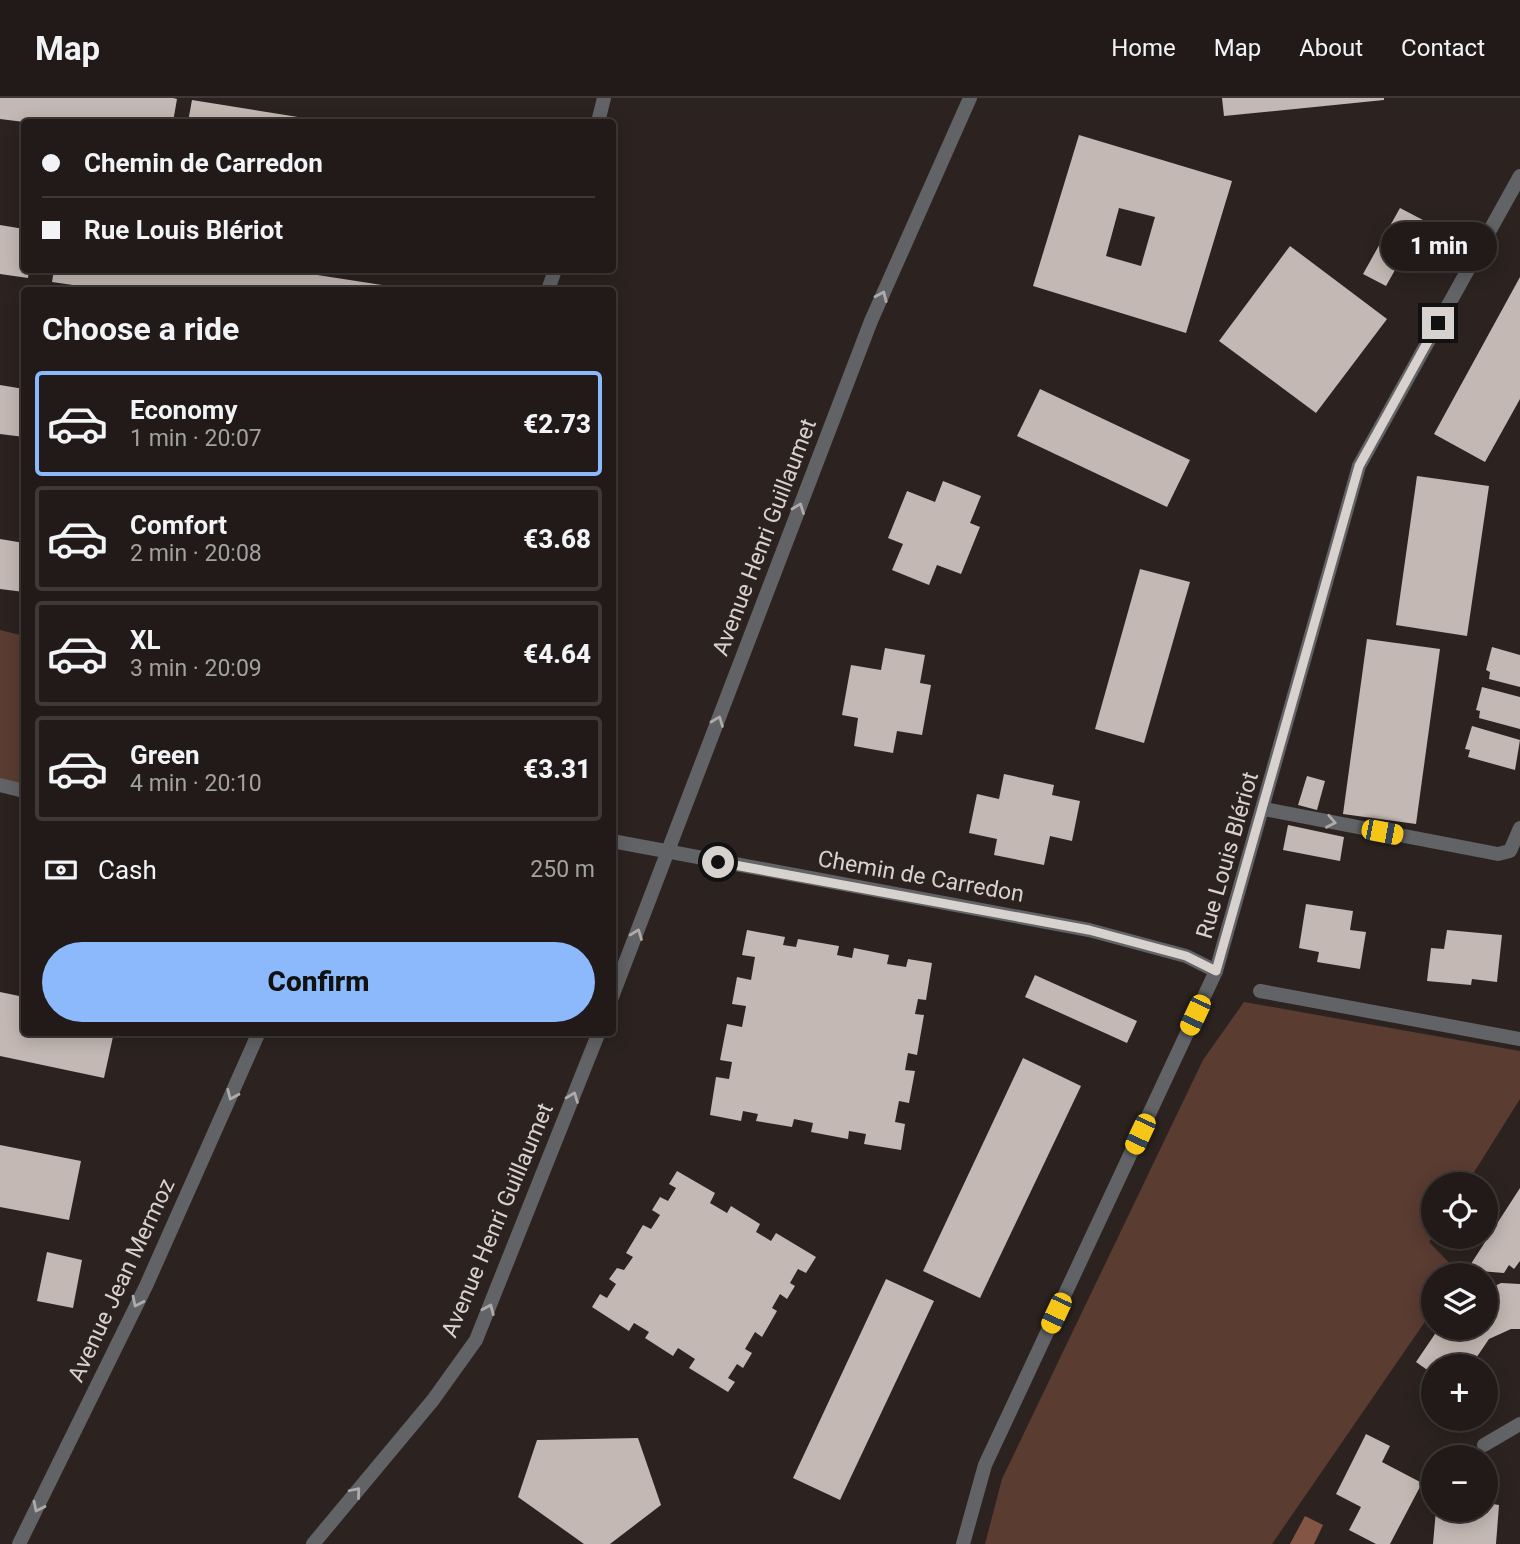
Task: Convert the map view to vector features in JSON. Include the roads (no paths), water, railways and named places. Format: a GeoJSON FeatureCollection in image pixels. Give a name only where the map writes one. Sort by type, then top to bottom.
{"type":"FeatureCollection","features":[{"type":"Feature","properties":{"kind":"street"},"geometry":{"type":"LineString","coordinates":[[599,119],[604,98]]}},
{"type":"Feature","properties":{"kind":"street","name":"Avenue Henri Guillaumet"},"geometry":{"type":"LineString","coordinates":[[616,987],[871,321],[970,98]]}},
{"type":"Feature","properties":{"kind":"street","name":"Rue Louis Blériot"},"geometry":{"type":"LineString","coordinates":[[962,1544],[985,1465],[1216,971],[1359,466],[1516,192],[1520,176]]}},
{"type":"Feature","properties":{"kind":"street"},"geometry":{"type":"LineString","coordinates":[[0,785],[21,790]]}},
{"type":"Feature","properties":{"kind":"street"},"geometry":{"type":"LineString","coordinates":[[1264,809],[1498,855],[1510,851],[1520,828]]}},
{"type":"Feature","properties":{"kind":"street","name":"Chemin de Carredon"},"geometry":{"type":"LineString","coordinates":[[616,842],[1089,930],[1186,956],[1216,971]]}},
{"type":"Feature","properties":{"kind":"street"},"geometry":{"type":"LineString","coordinates":[[1260,991],[1520,1039]]}},
{"type":"Feature","properties":{"kind":"street","name":"Avenue Jean Mermoz"},"geometry":{"type":"LineString","coordinates":[[19,1544],[146,1286],[257,1036]]}},
{"type":"Feature","properties":{"kind":"street","name":"Avenue Henri Guillaumet"},"geometry":{"type":"LineString","coordinates":[[313,1544],[433,1400],[476,1340],[597,1036]]}},
{"type":"Feature","properties":{"kind":"street"},"geometry":{"type":"LineString","coordinates":[[1484,1444],[1520,1424]]}}]}
